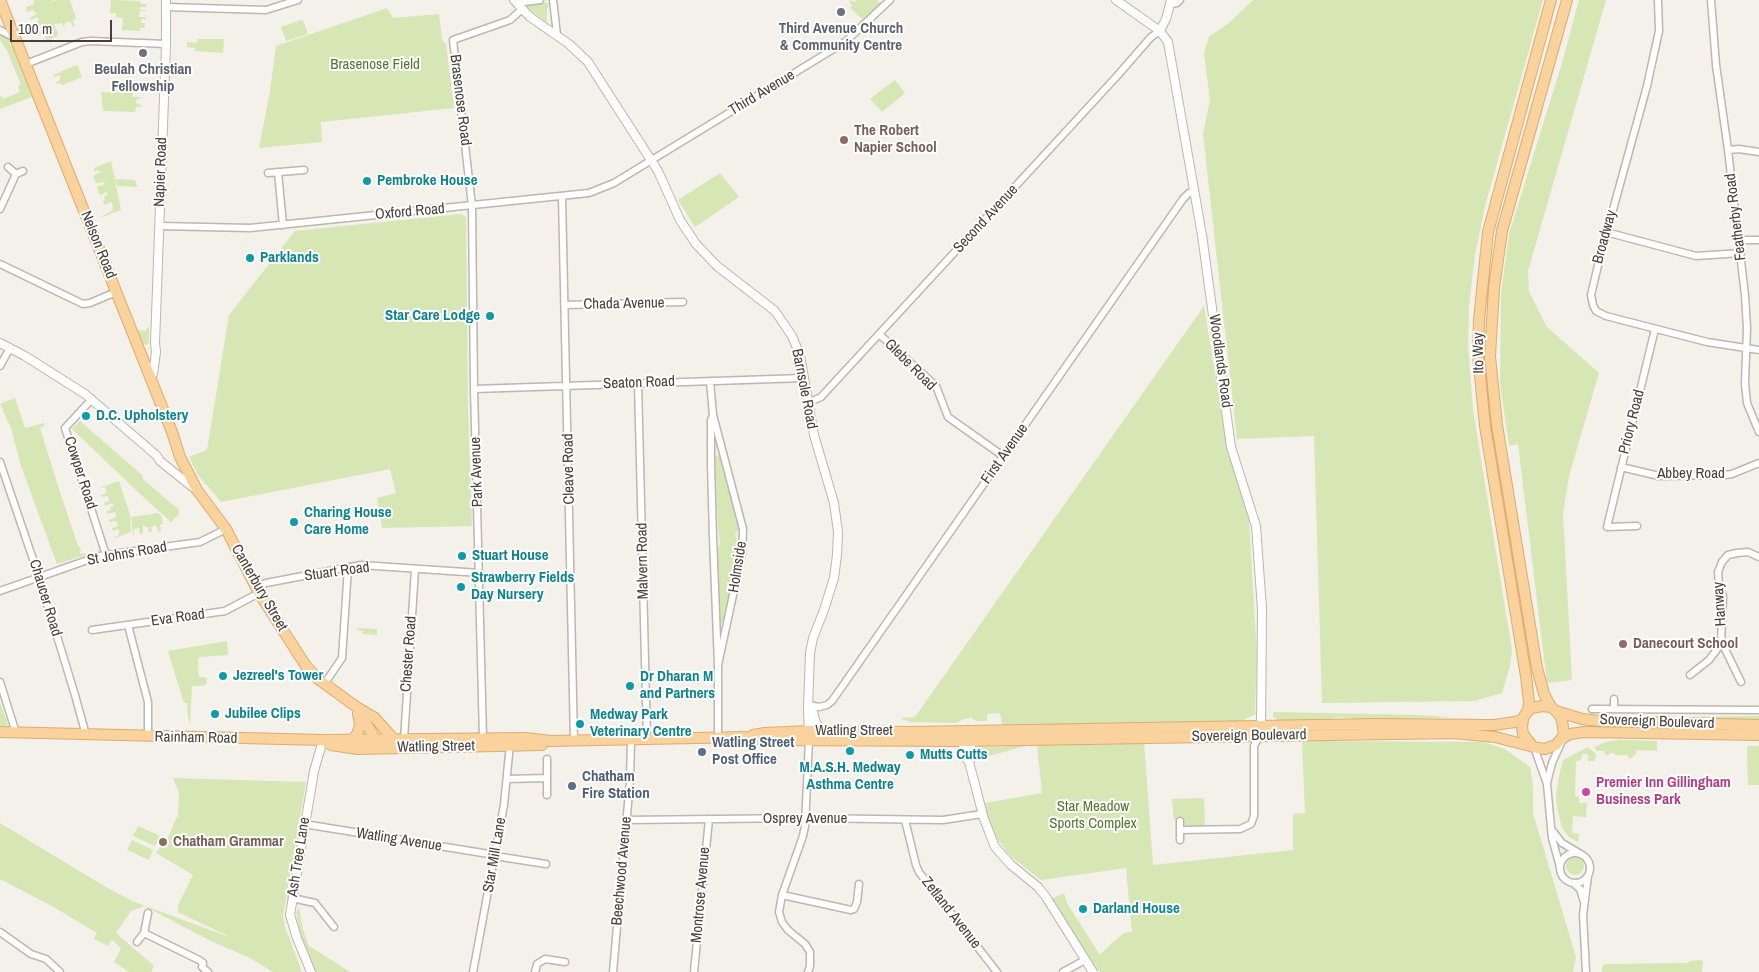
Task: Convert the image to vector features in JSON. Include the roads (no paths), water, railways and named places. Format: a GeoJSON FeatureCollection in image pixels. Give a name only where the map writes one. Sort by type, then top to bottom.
{"type":"FeatureCollection","features":[{"type":"Feature","properties":{"kind":"main road","name":"Ito Way"},"geometry":{"type":"LineString","coordinates":[[1526,715],[1529,702],[1526,676],[1485,426],[1478,355],[1479,320],[1488,232],[1551,0]]}},
{"type":"Feature","properties":{"kind":"main road","name":"Ito Way"},"geometry":{"type":"LineString","coordinates":[[1554,709],[1544,694],[1537,668],[1497,425],[1490,356],[1494,288],[1502,232],[1567,0]]}},
{"type":"Feature","properties":{"kind":"main road","name":"Nelson Road"},"geometry":{"type":"LineString","coordinates":[[1,2],[182,460],[196,490]]}},
{"type":"Feature","properties":{"kind":"main road","name":"Canterbury Street"},"geometry":{"type":"LineString","coordinates":[[196,490],[226,529],[258,590],[304,664],[325,683],[375,718],[391,736],[392,740]]}},
{"type":"Feature","properties":{"kind":"main road"},"geometry":{"type":"LineString","coordinates":[[1538,706],[1554,709],[1563,723],[1563,738],[1549,749],[1534,747],[1523,734],[1522,727],[1526,715],[1538,706]]}},
{"type":"Feature","properties":{"kind":"main road"},"geometry":{"type":"LineString","coordinates":[[352,740],[358,733],[360,724],[358,707]]}},
{"type":"Feature","properties":{"kind":"main road","name":"Canterbury Street"},"geometry":{"type":"LineString","coordinates":[[358,707],[361,716],[372,733],[374,744]]}},
{"type":"Feature","properties":{"kind":"main road","name":"Sovereign Boulevard"},"geometry":{"type":"LineString","coordinates":[[1554,709],[1578,718],[1590,720],[1759,725]]}},
{"type":"Feature","properties":{"kind":"main road","name":"Sovereign Boulevard"},"geometry":{"type":"LineString","coordinates":[[967,736],[1262,726],[1374,724],[1494,725],[1514,722],[1526,715]]}},
{"type":"Feature","properties":{"kind":"main road","name":"Watling Street"},"geometry":{"type":"LineString","coordinates":[[809,736],[822,731],[967,736]]}},
{"type":"Feature","properties":{"kind":"main road","name":"Rainham Road"},"geometry":{"type":"LineString","coordinates":[[0,732],[148,737],[352,740],[374,744],[392,740]]}},
{"type":"Feature","properties":{"kind":"main road","name":"Sovereign Boulevard"},"geometry":{"type":"LineString","coordinates":[[1563,738],[1570,734],[1584,732],[1759,735]]}},
{"type":"Feature","properties":{"kind":"main road","name":"Watling Street"},"geometry":{"type":"LineString","coordinates":[[392,740],[483,738],[541,745],[550,741],[744,737],[765,733],[809,736],[967,736]]}},
{"type":"Feature","properties":{"kind":"main road","name":"Sovereign Boulevard"},"geometry":{"type":"LineString","coordinates":[[967,736],[1259,737],[1334,734],[1467,734],[1502,738],[1534,747]]}},
{"type":"Feature","properties":{"kind":"main road","name":"Watling Street"},"geometry":{"type":"LineString","coordinates":[[323,740],[331,745],[358,749],[374,744],[510,742]]}},
{"type":"Feature","properties":{"kind":"street"},"geometry":{"type":"LineString","coordinates":[[166,3],[266,10],[298,0]]}},
{"type":"Feature","properties":{"kind":"street"},"geometry":{"type":"LineString","coordinates":[[515,1],[540,0]]}},
{"type":"Feature","properties":{"kind":"street"},"geometry":{"type":"LineString","coordinates":[[553,0],[556,35]]}},
{"type":"Feature","properties":{"kind":"street","name":"Third Avenue"},"geometry":{"type":"LineString","coordinates":[[652,160],[845,42],[890,0]]}},
{"type":"Feature","properties":{"kind":"street"},"geometry":{"type":"LineString","coordinates":[[1116,0],[1160,31],[1171,2],[1178,3],[1180,0]]}},
{"type":"Feature","properties":{"kind":"street","name":"Broadway"},"geometry":{"type":"LineString","coordinates":[[1658,0],[1659,31],[1606,232],[1591,295],[1593,305],[1596,311],[1606,316],[1707,342],[1759,350]]}},
{"type":"Feature","properties":{"kind":"street","name":"Featherby Road"},"geometry":{"type":"LineString","coordinates":[[1711,0],[1716,66],[1741,253],[1747,326],[1745,383],[1747,403],[1759,432]]}},
{"type":"Feature","properties":{"kind":"street","name":"Barnsole Road"},"geometry":{"type":"LineString","coordinates":[[515,1],[522,10],[574,48],[588,62],[652,160],[663,180],[680,220],[696,244],[716,266],[769,305],[784,322],[800,355],[814,435],[834,500],[838,537],[834,578],[811,650],[809,675],[810,705],[808,708],[809,736]]}},
{"type":"Feature","properties":{"kind":"street","name":"Napier Road"},"geometry":{"type":"LineString","coordinates":[[150,376],[153,374],[156,352],[166,3]]}},
{"type":"Feature","properties":{"kind":"street","name":"Brasenose Road"},"geometry":{"type":"LineString","coordinates":[[472,206],[453,40],[510,20],[522,10]]}},
{"type":"Feature","properties":{"kind":"street"},"geometry":{"type":"LineString","coordinates":[[0,30],[9,35],[14,34]]}},
{"type":"Feature","properties":{"kind":"street","name":"Woodlands Road"},"geometry":{"type":"LineString","coordinates":[[1160,31],[1168,42],[1202,235],[1231,447],[1256,526],[1262,609],[1262,726],[1259,737]]}},
{"type":"Feature","properties":{"kind":"street","name":"Second Avenue"},"geometry":{"type":"LineString","coordinates":[[808,403],[821,397],[1105,90],[1151,37],[1160,31]]}},
{"type":"Feature","properties":{"kind":"street"},"geometry":{"type":"LineString","coordinates":[[26,64],[82,42],[166,44]]}},
{"type":"Feature","properties":{"kind":"street"},"geometry":{"type":"LineString","coordinates":[[1728,150],[1739,149],[1759,152]]}},
{"type":"Feature","properties":{"kind":"street","name":"Oxford Road"},"geometry":{"type":"LineString","coordinates":[[159,226],[244,228],[589,193],[605,188],[652,160]]}},
{"type":"Feature","properties":{"kind":"street"},"geometry":{"type":"LineString","coordinates":[[8,167],[16,174]]}},
{"type":"Feature","properties":{"kind":"street"},"geometry":{"type":"LineString","coordinates":[[268,173],[304,170]]}},
{"type":"Feature","properties":{"kind":"street"},"geometry":{"type":"LineString","coordinates":[[0,209],[16,174],[23,171]]}},
{"type":"Feature","properties":{"kind":"street"},"geometry":{"type":"LineString","coordinates":[[278,172],[283,225]]}},
{"type":"Feature","properties":{"kind":"street","name":"First Avenue"},"geometry":{"type":"LineString","coordinates":[[810,705],[819,707],[827,705],[832,700],[1183,199],[1194,190]]}},
{"type":"Feature","properties":{"kind":"street","name":"Cleave Road"},"geometry":{"type":"LineString","coordinates":[[562,196],[574,741]]}},
{"type":"Feature","properties":{"kind":"street","name":"Park Avenue"},"geometry":{"type":"LineString","coordinates":[[472,206],[474,389],[483,738]]}},
{"type":"Feature","properties":{"kind":"street"},"geometry":{"type":"LineString","coordinates":[[1606,232],[1695,256],[1741,253]]}},
{"type":"Feature","properties":{"kind":"street"},"geometry":{"type":"LineString","coordinates":[[1739,240],[1759,240]]}},
{"type":"Feature","properties":{"kind":"street"},"geometry":{"type":"LineString","coordinates":[[0,264],[82,304],[90,303],[116,292]]}},
{"type":"Feature","properties":{"kind":"street","name":"Chada Avenue"},"geometry":{"type":"LineString","coordinates":[[565,305],[683,302]]}},
{"type":"Feature","properties":{"kind":"street","name":"Priory Road"},"geometry":{"type":"LineString","coordinates":[[1637,526],[1607,527],[1655,329]]}},
{"type":"Feature","properties":{"kind":"street","name":"Glebe Road"},"geometry":{"type":"LineString","coordinates":[[879,334],[936,386],[948,418],[1003,456]]}},
{"type":"Feature","properties":{"kind":"street","name":"Canterbury Street"},"geometry":{"type":"LineString","coordinates":[[0,342],[92,398],[157,456],[160,461],[170,467],[196,490]]}},
{"type":"Feature","properties":{"kind":"street"},"geometry":{"type":"LineString","coordinates":[[142,358],[150,353],[155,344]]}},
{"type":"Feature","properties":{"kind":"street"},"geometry":{"type":"LineString","coordinates":[[0,366],[10,348]]}},
{"type":"Feature","properties":{"kind":"street","name":"Seaton Road"},"geometry":{"type":"LineString","coordinates":[[474,389],[804,378]]}},
{"type":"Feature","properties":{"kind":"street","name":"Holmside"},"geometry":{"type":"LineString","coordinates":[[710,381],[713,415],[743,529],[742,553],[718,665]]}},
{"type":"Feature","properties":{"kind":"street","name":"Malvern Road"},"geometry":{"type":"LineString","coordinates":[[638,383],[646,739]]}},
{"type":"Feature","properties":{"kind":"street","name":"Cowper Road"},"geometry":{"type":"LineString","coordinates":[[92,398],[65,428],[106,555]]}},
{"type":"Feature","properties":{"kind":"street","name":"Holmside"},"geometry":{"type":"LineString","coordinates":[[713,415],[711,420],[712,538],[717,628],[718,737]]}},
{"type":"Feature","properties":{"kind":"street"},"geometry":{"type":"LineString","coordinates":[[711,448],[722,447]]}},
{"type":"Feature","properties":{"kind":"street"},"geometry":{"type":"LineString","coordinates":[[157,456],[170,461],[182,460]]}},
{"type":"Feature","properties":{"kind":"street"},"geometry":{"type":"LineString","coordinates":[[170,467],[176,467],[182,460]]}},
{"type":"Feature","properties":{"kind":"street","name":"Chaucer Road"},"geometry":{"type":"LineString","coordinates":[[0,462],[39,578],[85,726],[86,735]]}},
{"type":"Feature","properties":{"kind":"street","name":"Abbey Road"},"geometry":{"type":"LineString","coordinates":[[1621,467],[1659,476],[1725,475],[1759,463]]}},
{"type":"Feature","properties":{"kind":"street","name":"St Johns Road"},"geometry":{"type":"LineString","coordinates":[[0,591],[106,555],[200,542],[226,529]]}},
{"type":"Feature","properties":{"kind":"street","name":"Hanway"},"geometry":{"type":"LineString","coordinates":[[1690,675],[1710,660],[1721,644],[1723,596],[1719,586],[1718,572],[1722,562],[1728,556],[1737,553],[1748,552],[1759,557]]}},
{"type":"Feature","properties":{"kind":"street","name":"Stuart Road"},"geometry":{"type":"LineString","coordinates":[[258,590],[266,583],[365,565],[480,573]]}},
{"type":"Feature","properties":{"kind":"street"},"geometry":{"type":"LineString","coordinates":[[325,683],[343,657],[348,568]]}},
{"type":"Feature","properties":{"kind":"street","name":"Chester Road"},"geometry":{"type":"LineString","coordinates":[[404,740],[415,569]]}},
{"type":"Feature","properties":{"kind":"street","name":"Eva Road"},"geometry":{"type":"LineString","coordinates":[[92,630],[225,611],[258,590]]}},
{"type":"Feature","properties":{"kind":"street"},"geometry":{"type":"LineString","coordinates":[[128,626],[148,702],[148,737]]}},
{"type":"Feature","properties":{"kind":"street"},"geometry":{"type":"LineString","coordinates":[[717,628],[727,628]]}},
{"type":"Feature","properties":{"kind":"street"},"geometry":{"type":"LineString","coordinates":[[1721,644],[1741,682]]}},
{"type":"Feature","properties":{"kind":"street"},"geometry":{"type":"LineString","coordinates":[[0,682],[16,733]]}},
{"type":"Feature","properties":{"kind":"street"},"geometry":{"type":"LineString","coordinates":[[1614,699],[1614,709]]}},
{"type":"Feature","properties":{"kind":"street","name":"Barnsole Road"},"geometry":{"type":"LineString","coordinates":[[810,705],[817,724],[822,731]]}},
{"type":"Feature","properties":{"kind":"street"},"geometry":{"type":"LineString","coordinates":[[1592,709],[1759,710]]}},
{"type":"Feature","properties":{"kind":"street"},"geometry":{"type":"LineString","coordinates":[[808,972],[810,952],[805,944],[788,930],[782,922],[779,912],[782,895],[803,836],[806,818],[809,736]]}},
{"type":"Feature","properties":{"kind":"street"},"geometry":{"type":"LineString","coordinates":[[967,736],[971,758],[969,762],[982,814],[996,847],[1011,865],[1038,887],[1046,897],[1093,972]]}},
{"type":"Feature","properties":{"kind":"street"},"geometry":{"type":"LineString","coordinates":[[1180,830],[1240,829],[1250,824],[1254,814],[1254,746],[1259,737]]}},
{"type":"Feature","properties":{"kind":"street"},"geometry":{"type":"LineString","coordinates":[[1547,784],[1552,763],[1560,749],[1563,738]]}},
{"type":"Feature","properties":{"kind":"street","name":"Ash Tree Lane"},"geometry":{"type":"LineString","coordinates":[[311,972],[290,915],[304,824],[314,771],[323,740]]}},
{"type":"Feature","properties":{"kind":"street","name":"Beechwood Avenue"},"geometry":{"type":"LineString","coordinates":[[613,972],[631,740]]}},
{"type":"Feature","properties":{"kind":"street","name":"Star Mill Lane"},"geometry":{"type":"LineString","coordinates":[[473,972],[495,856],[507,779],[510,742]]}},
{"type":"Feature","properties":{"kind":"street"},"geometry":{"type":"LineString","coordinates":[[1534,747],[1547,784],[1553,843],[1560,866],[1564,878],[1574,883],[1580,889],[1584,902]]}},
{"type":"Feature","properties":{"kind":"street"},"geometry":{"type":"LineString","coordinates":[[547,758],[548,795]]}},
{"type":"Feature","properties":{"kind":"street"},"geometry":{"type":"LineString","coordinates":[[507,779],[547,778]]}},
{"type":"Feature","properties":{"kind":"street","name":"Osprey Avenue"},"geometry":{"type":"LineString","coordinates":[[626,820],[806,818],[943,820],[982,814]]}},
{"type":"Feature","properties":{"kind":"street","name":"Montrose Avenue"},"geometry":{"type":"LineString","coordinates":[[694,972],[709,819]]}},
{"type":"Feature","properties":{"kind":"street","name":"Zetland Avenue"},"geometry":{"type":"LineString","coordinates":[[906,820],[914,857],[920,872],[997,972]]}},
{"type":"Feature","properties":{"kind":"street"},"geometry":{"type":"LineString","coordinates":[[1180,822],[1180,840]]}},
{"type":"Feature","properties":{"kind":"street","name":"Watling Avenue"},"geometry":{"type":"LineString","coordinates":[[304,824],[546,864]]}},
{"type":"Feature","properties":{"kind":"street"},"geometry":{"type":"LineString","coordinates":[[1552,830],[1562,843],[1580,853],[1590,863],[1591,869],[1584,902],[1583,925],[1586,972]]}},
{"type":"Feature","properties":{"kind":"street"},"geometry":{"type":"LineString","coordinates":[[1560,866],[1567,855],[1574,852],[1580,853]]}},
{"type":"Feature","properties":{"kind":"street"},"geometry":{"type":"LineString","coordinates":[[1574,883],[1582,882],[1588,876]]}},
{"type":"Feature","properties":{"kind":"street"},"geometry":{"type":"LineString","coordinates":[[782,895],[851,910],[854,909],[857,902],[860,884]]}},
{"type":"Feature","properties":{"kind":"street"},"geometry":{"type":"LineString","coordinates":[[292,898],[315,902],[334,927]]}},
{"type":"Feature","properties":{"kind":"street"},"geometry":{"type":"LineString","coordinates":[[137,942],[144,933],[148,913]]}},
{"type":"Feature","properties":{"kind":"street"},"geometry":{"type":"LineString","coordinates":[[0,932],[31,954],[46,959],[60,972]]}},
{"type":"Feature","properties":{"kind":"street"},"geometry":{"type":"LineString","coordinates":[[144,933],[199,960],[203,963],[203,970]]}},
{"type":"Feature","properties":{"kind":"street"},"geometry":{"type":"LineString","coordinates":[[535,972],[536,964],[545,959],[565,962]]}},
{"type":"Feature","properties":{"kind":"street"},"geometry":{"type":"LineString","coordinates":[[1063,972],[1085,960]]}},
{"type":"Feature","properties":{"kind":"place","name":"Third Avenue Church & Community Centre"},"geometry":{"type":"Point","coordinates":[841,12]}},
{"type":"Feature","properties":{"kind":"place","name":"Beulah Christian Fellowship"},"geometry":{"type":"Point","coordinates":[143,53]}},
{"type":"Feature","properties":{"kind":"place","name":"The Robert Napier School"},"geometry":{"type":"Point","coordinates":[844,140]}},
{"type":"Feature","properties":{"kind":"place","name":"Pembroke House"},"geometry":{"type":"Point","coordinates":[367,181]}},
{"type":"Feature","properties":{"kind":"place","name":"Parklands"},"geometry":{"type":"Point","coordinates":[250,258]}},
{"type":"Feature","properties":{"kind":"place","name":"Star Care Lodge"},"geometry":{"type":"Point","coordinates":[490,316]}},
{"type":"Feature","properties":{"kind":"place","name":"D.C. Upholstery"},"geometry":{"type":"Point","coordinates":[86,416]}},
{"type":"Feature","properties":{"kind":"place","name":"Charing House Care Home"},"geometry":{"type":"Point","coordinates":[294,522]}},
{"type":"Feature","properties":{"kind":"place","name":"Stuart House"},"geometry":{"type":"Point","coordinates":[462,556]}},
{"type":"Feature","properties":{"kind":"place","name":"Strawberry Fields Day Nursery"},"geometry":{"type":"Point","coordinates":[461,587]}},
{"type":"Feature","properties":{"kind":"place","name":"Danecourt School"},"geometry":{"type":"Point","coordinates":[1623,644]}},
{"type":"Feature","properties":{"kind":"place","name":"Jezreel's Tower"},"geometry":{"type":"Point","coordinates":[223,676]}},
{"type":"Feature","properties":{"kind":"place","name":"Dr Dharan M and Partners"},"geometry":{"type":"Point","coordinates":[630,686]}},
{"type":"Feature","properties":{"kind":"place","name":"Jubilee Clips"},"geometry":{"type":"Point","coordinates":[215,714]}},
{"type":"Feature","properties":{"kind":"place","name":"Medway Park Veterinary Centre"},"geometry":{"type":"Point","coordinates":[580,724]}},
{"type":"Feature","properties":{"kind":"place","name":"M.A.S.H. Medway Asthma Centre"},"geometry":{"type":"Point","coordinates":[850,751]}},
{"type":"Feature","properties":{"kind":"place","name":"Watling Street Post Office"},"geometry":{"type":"Point","coordinates":[702,752]}},
{"type":"Feature","properties":{"kind":"place","name":"Mutts Cutts"},"geometry":{"type":"Point","coordinates":[910,755]}},
{"type":"Feature","properties":{"kind":"place","name":"Chatham Fire Station"},"geometry":{"type":"Point","coordinates":[572,786]}},
{"type":"Feature","properties":{"kind":"place","name":"Premier Inn Gillingham Business Park"},"geometry":{"type":"Point","coordinates":[1586,792]}},
{"type":"Feature","properties":{"kind":"place","name":"Chatham Grammar"},"geometry":{"type":"Point","coordinates":[163,842]}},
{"type":"Feature","properties":{"kind":"place","name":"Darland House"},"geometry":{"type":"Point","coordinates":[1083,909]}},
{"type":"Feature","properties":{"kind":"park label","name":"Brasenose Field"},"geometry":{"type":"Point","coordinates":[375,65]}},
{"type":"Feature","properties":{"kind":"park label","name":"Star Meadow Sports Complex"},"geometry":{"type":"Point","coordinates":[1093,816]}}]}
